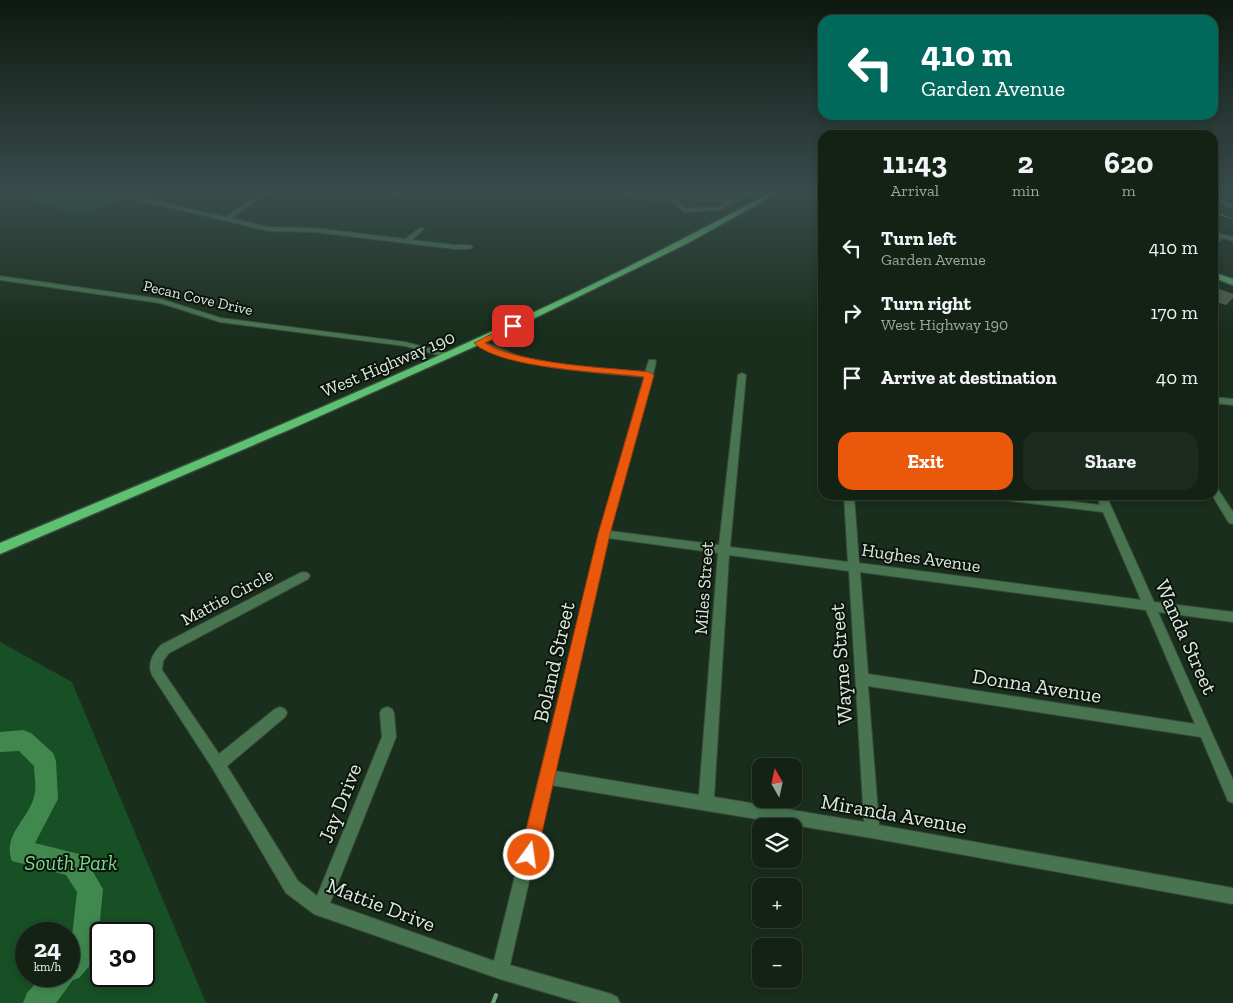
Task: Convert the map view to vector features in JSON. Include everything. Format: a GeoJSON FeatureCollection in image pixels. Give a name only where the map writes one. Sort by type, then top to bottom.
{"type":"FeatureCollection","features":[{"type":"Feature","properties":{"kind":"main road","name":"West Highway 190"},"geometry":{"type":"LineString","coordinates":[[0,549],[478,343],[696,237]]}},
{"type":"Feature","properties":{"kind":"main road"},"geometry":{"type":"LineString","coordinates":[[1218,276],[1233,282]]}},
{"type":"Feature","properties":{"kind":"street"},"geometry":{"type":"LineString","coordinates":[[372,237],[470,247]]}},
{"type":"Feature","properties":{"kind":"street"},"geometry":{"type":"LineString","coordinates":[[407,241],[412,237]]}},
{"type":"Feature","properties":{"kind":"street","name":"Pecan Cove Drive"},"geometry":{"type":"LineString","coordinates":[[0,278],[161,301],[220,320],[404,344],[449,356]]}},
{"type":"Feature","properties":{"kind":"street","name":"Boland Street"},"geometry":{"type":"LineString","coordinates":[[478,343],[497,353],[525,360],[650,368],[604,534],[548,778],[500,971]]}},
{"type":"Feature","properties":{"kind":"street","name":"Miles Street"},"geometry":{"type":"LineString","coordinates":[[706,804],[724,549],[742,375]]}},
{"type":"Feature","properties":{"kind":"street"},"geometry":{"type":"LineString","coordinates":[[1218,401],[1233,402]]}},
{"type":"Feature","properties":{"kind":"street"},"geometry":{"type":"LineString","coordinates":[[1218,496],[1233,520]]}},
{"type":"Feature","properties":{"kind":"street","name":"Wayne Street"},"geometry":{"type":"LineString","coordinates":[[849,500],[872,831]]}},
{"type":"Feature","properties":{"kind":"street"},"geometry":{"type":"LineString","coordinates":[[1030,500],[1107,509]]}},
{"type":"Feature","properties":{"kind":"street","name":"Wanda Street"},"geometry":{"type":"LineString","coordinates":[[1103,500],[1233,796]]}},
{"type":"Feature","properties":{"kind":"street","name":"Hughes Avenue"},"geometry":{"type":"LineString","coordinates":[[604,534],[1233,618]]}},
{"type":"Feature","properties":{"kind":"street","name":"Mattie Circle"},"geometry":{"type":"LineString","coordinates":[[165,649],[304,576]]}},
{"type":"Feature","properties":{"kind":"street","name":"Mattie Drive"},"geometry":{"type":"LineString","coordinates":[[165,649],[157,659],[156,671],[218,764],[292,887],[320,908],[500,971],[610,1003]]}},
{"type":"Feature","properties":{"kind":"street","name":"Donna Avenue"},"geometry":{"type":"LineString","coordinates":[[862,679],[1206,732]]}},
{"type":"Feature","properties":{"kind":"street"},"geometry":{"type":"LineString","coordinates":[[218,764],[280,713]]}},
{"type":"Feature","properties":{"kind":"street","name":"Jay Drive"},"geometry":{"type":"LineString","coordinates":[[320,908],[389,738],[387,713]]}},
{"type":"Feature","properties":{"kind":"street","name":"Miranda Avenue"},"geometry":{"type":"LineString","coordinates":[[548,778],[872,831],[1233,896]]}},
{"type":"Feature","properties":{"kind":"green space","name":"South Park"},"geometry":{"type":"Polygon","coordinates":[[[0,642],[72,682],[206,1003],[0,1003],[0,642]]]}},
{"type":"Feature","properties":{"kind":"building"},"geometry":{"type":"Polygon","coordinates":[[[1218,288],[1233,294],[1233,298],[1226,305],[1218,303],[1218,288]]]}},
{"type":"Feature","properties":{"kind":"waterway"},"geometry":{"type":"LineString","coordinates":[[0,742],[23,740],[45,761],[46,799],[22,843],[21,852],[74,864],[90,889],[84,951],[80,956]]}},
{"type":"Feature","properties":{"kind":"waterway"},"geometry":{"type":"LineString","coordinates":[[37,1003],[51,987]]}},
{"type":"Feature","properties":{"kind":"waterway"},"geometry":{"type":"LineString","coordinates":[[493,1003],[496,995]]}},
{"type":"Feature","properties":{"kind":"route"},"geometry":{"type":"LineString","coordinates":[[513,326],[478,343],[497,353],[525,360],[649,375],[604,534],[529,855]]}}]}
